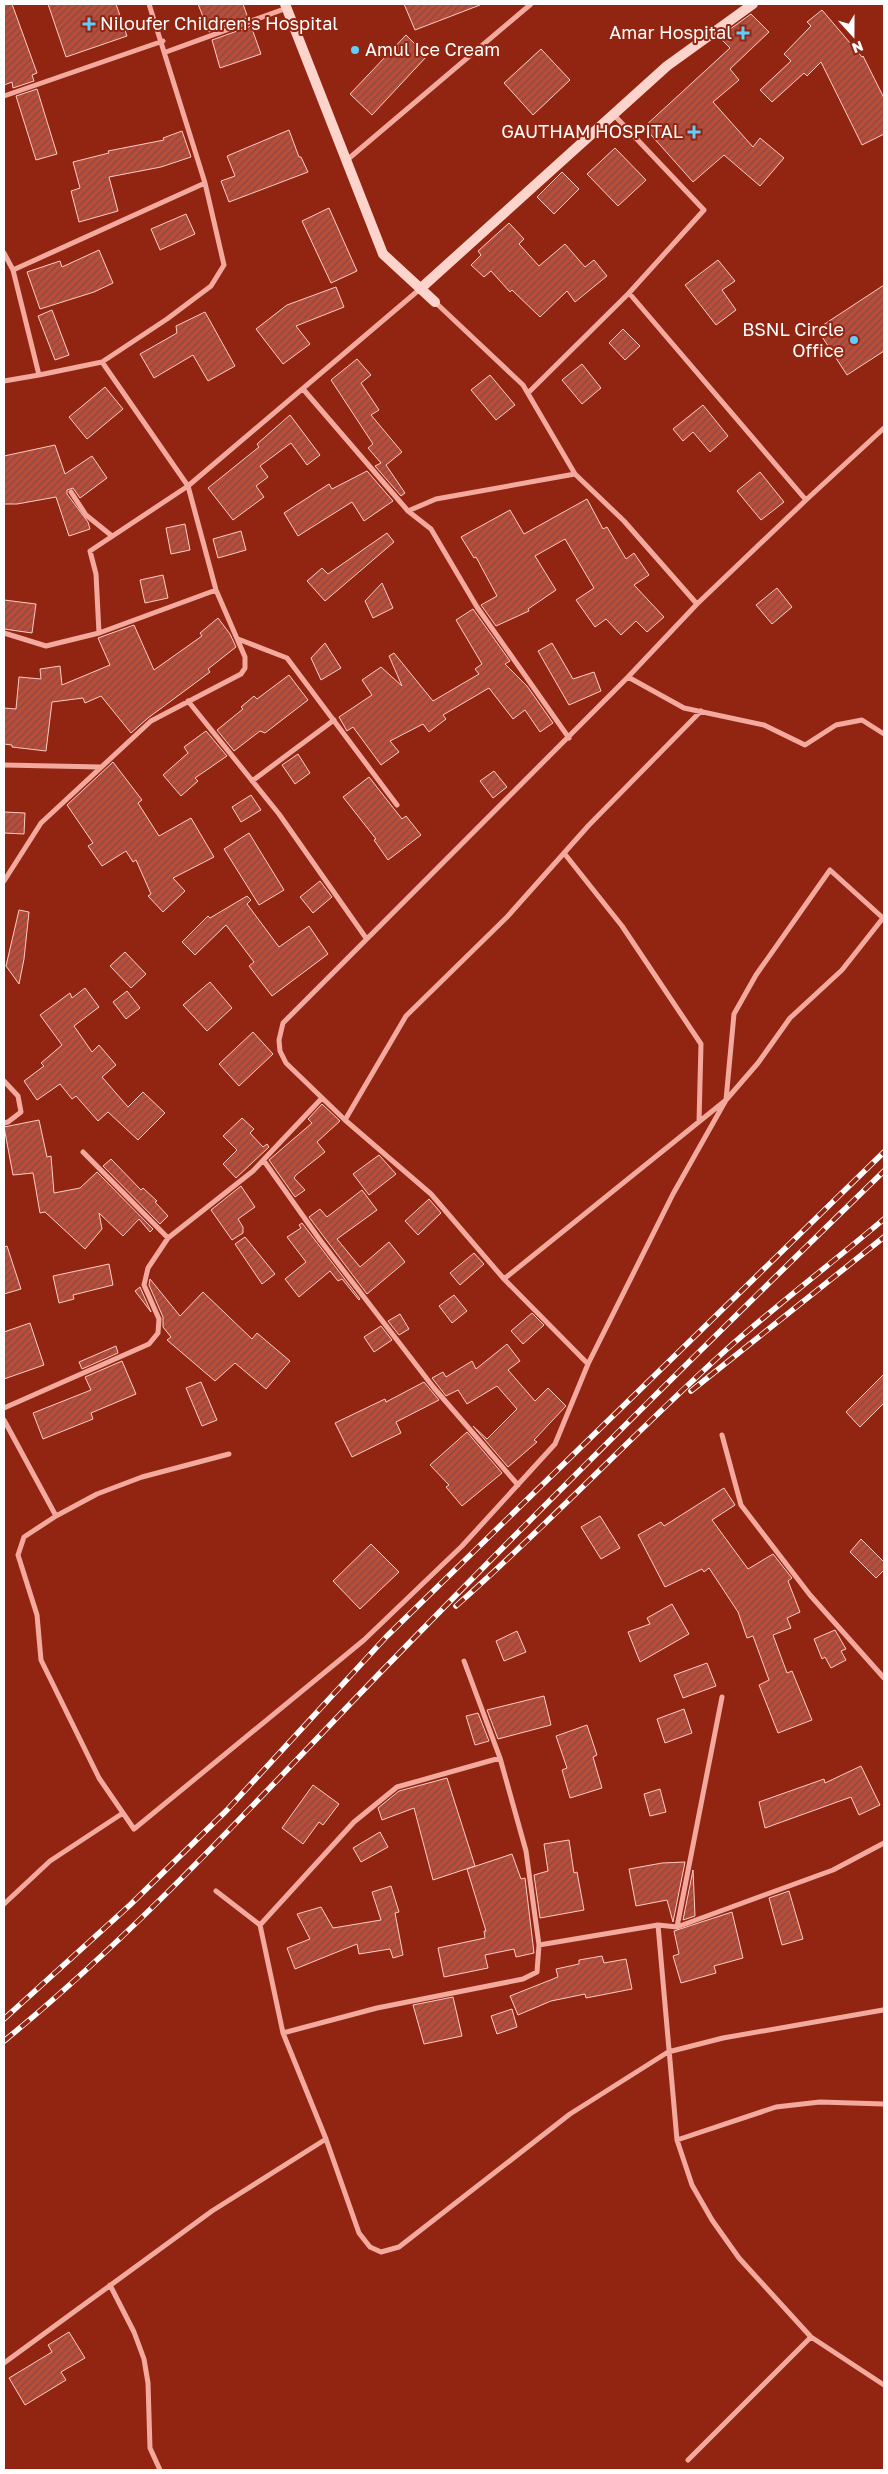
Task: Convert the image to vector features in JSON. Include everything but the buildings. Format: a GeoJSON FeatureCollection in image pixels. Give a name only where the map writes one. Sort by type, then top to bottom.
{"type":"FeatureCollection","features":[{"type":"Feature","properties":{"kind":"street"},"geometry":{"type":"LineString","coordinates":[[4,381],[102,362],[167,319],[211,286],[224,265],[205,183],[166,52],[149,4]]}},
{"type":"Feature","properties":{"kind":"street"},"geometry":{"type":"LineString","coordinates":[[346,161],[531,4]]}},
{"type":"Feature","properties":{"kind":"street"},"geometry":{"type":"LineString","coordinates":[[99,633],[96,574],[90,551],[188,486],[420,288],[667,66],[753,4]]}},
{"type":"Feature","properties":{"kind":"street"},"geometry":{"type":"LineString","coordinates":[[166,52],[286,6],[383,254],[528,392],[575,474],[624,522],[696,604]]}},
{"type":"Feature","properties":{"kind":"street"},"geometry":{"type":"LineString","coordinates":[[4,96],[162,41]]}},
{"type":"Feature","properties":{"kind":"street"},"geometry":{"type":"LineString","coordinates":[[528,392],[629,292],[704,210],[614,115]]}},
{"type":"Feature","properties":{"kind":"street"},"geometry":{"type":"LineString","coordinates":[[13,270],[205,183]]}},
{"type":"Feature","properties":{"kind":"street"},"geometry":{"type":"LineString","coordinates":[[4,252],[13,270],[39,375]]}},
{"type":"Feature","properties":{"kind":"street"},"geometry":{"type":"LineString","coordinates":[[629,292],[806,500]]}},
{"type":"Feature","properties":{"kind":"street"},"geometry":{"type":"LineString","coordinates":[[4,881],[41,823],[151,721],[241,674],[245,668],[245,657],[216,590],[188,486],[102,362]]}},
{"type":"Feature","properties":{"kind":"street"},"geometry":{"type":"LineString","coordinates":[[303,389],[408,511],[431,529],[477,607],[569,738]]}},
{"type":"Feature","properties":{"kind":"street"},"geometry":{"type":"LineString","coordinates":[[588,1364],[504,1279],[431,1194],[345,1120],[286,1063],[280,1050],[279,1040],[284,1023],[366,938],[569,738],[696,604],[884,428]]}},
{"type":"Feature","properties":{"kind":"street"},"geometry":{"type":"LineString","coordinates":[[408,511],[436,499],[575,474]]}},
{"type":"Feature","properties":{"kind":"street"},"geometry":{"type":"LineString","coordinates":[[72,492],[86,515],[112,536]]}},
{"type":"Feature","properties":{"kind":"street"},"geometry":{"type":"LineString","coordinates":[[4,633],[46,646],[99,633],[216,590]]}},
{"type":"Feature","properties":{"kind":"street"},"geometry":{"type":"LineString","coordinates":[[238,639],[287,658],[397,804]]}},
{"type":"Feature","properties":{"kind":"street"},"geometry":{"type":"LineString","coordinates":[[628,677],[684,708],[764,725],[805,745],[836,726],[862,720],[884,734]]}},
{"type":"Feature","properties":{"kind":"street"},"geometry":{"type":"LineString","coordinates":[[188,702],[279,814],[366,938]]}},
{"type":"Feature","properties":{"kind":"street"},"geometry":{"type":"LineString","coordinates":[[345,1120],[406,1016],[507,917],[589,825],[701,711]]}},
{"type":"Feature","properties":{"kind":"street"},"geometry":{"type":"LineString","coordinates":[[252,781],[334,720]]}},
{"type":"Feature","properties":{"kind":"street"},"geometry":{"type":"LineString","coordinates":[[4,765],[101,767]]}},
{"type":"Feature","properties":{"kind":"street"},"geometry":{"type":"LineString","coordinates":[[564,853],[622,926],[701,1044],[699,1122]]}},
{"type":"Feature","properties":{"kind":"street"},"geometry":{"type":"LineString","coordinates":[[229,1454],[142,1477],[97,1494],[56,1516],[24,1537],[18,1555],[37,1615],[41,1660],[99,1778],[134,1829],[364,1640],[462,1546],[555,1444],[588,1364],[673,1194],[726,1100],[734,1014],[756,975],[830,870],[883,918],[842,970],[790,1018],[758,1063],[726,1100],[504,1279]]}},
{"type":"Feature","properties":{"kind":"street"},"geometry":{"type":"LineString","coordinates":[[4,1081],[18,1096],[21,1112],[4,1123]]}},
{"type":"Feature","properties":{"kind":"street"},"geometry":{"type":"LineString","coordinates":[[4,1408],[149,1344],[158,1333],[159,1319],[144,1285],[148,1268],[168,1238],[264,1160],[322,1098]]}},
{"type":"Feature","properties":{"kind":"street"},"geometry":{"type":"LineString","coordinates":[[83,1152],[168,1238]]}},
{"type":"Feature","properties":{"kind":"street"},"geometry":{"type":"LineString","coordinates":[[264,1160],[320,1240],[434,1388],[518,1486]]}},
{"type":"Feature","properties":{"kind":"street"},"geometry":{"type":"LineString","coordinates":[[4,1420],[56,1516]]}},
{"type":"Feature","properties":{"kind":"street"},"geometry":{"type":"LineString","coordinates":[[722,1434],[741,1505],[810,1595],[884,1678]]}},
{"type":"Feature","properties":{"kind":"street"},"geometry":{"type":"LineString","coordinates":[[283,2033],[377,2008],[523,1979],[537,1972],[539,1946],[526,1851],[500,1758],[464,1661]]}},
{"type":"Feature","properties":{"kind":"street"},"geometry":{"type":"LineString","coordinates":[[677,1927],[722,1697]]}},
{"type":"Feature","properties":{"kind":"street"},"geometry":{"type":"LineString","coordinates":[[260,1924],[354,1822],[397,1787],[500,1758]]}},
{"type":"Feature","properties":{"kind":"street"},"geometry":{"type":"LineString","coordinates":[[4,1904],[50,1861],[123,1813]]}},
{"type":"Feature","properties":{"kind":"street"},"geometry":{"type":"LineString","coordinates":[[539,1946],[658,1925],[677,1927],[833,1870],[884,1843]]}},
{"type":"Feature","properties":{"kind":"street"},"geometry":{"type":"LineString","coordinates":[[216,1891],[260,1924],[283,2033],[326,2139],[359,2232],[370,2247],[381,2252],[399,2247],[570,2114],[668,2052],[723,2038],[883,2010]]}},
{"type":"Feature","properties":{"kind":"street"},"geometry":{"type":"LineString","coordinates":[[658,1925],[677,2140],[692,2186],[712,2220],[739,2258],[811,2337],[884,2385]]}},
{"type":"Feature","properties":{"kind":"street"},"geometry":{"type":"LineString","coordinates":[[677,2140],[776,2107],[820,2102],[884,2104]]}},
{"type":"Feature","properties":{"kind":"street"},"geometry":{"type":"LineString","coordinates":[[4,2363],[212,2211],[326,2139]]}},
{"type":"Feature","properties":{"kind":"street"},"geometry":{"type":"LineString","coordinates":[[110,2285],[134,2332],[144,2359],[148,2383],[150,2448],[160,2470]]}},
{"type":"Feature","properties":{"kind":"street"},"geometry":{"type":"LineString","coordinates":[[688,2460],[811,2337]]}},
{"type":"Feature","properties":{"kind":"railway"},"geometry":{"type":"LineString","coordinates":[[4,2019],[130,1905],[227,1810],[387,1636],[884,1152]]}},
{"type":"Feature","properties":{"kind":"railway"},"geometry":{"type":"LineString","coordinates":[[4,2041],[102,1955],[196,1864],[502,1548],[884,1171]]}},
{"type":"Feature","properties":{"kind":"railway"},"geometry":{"type":"LineString","coordinates":[[456,1606],[491,1575],[727,1349],[884,1219]]}},
{"type":"Feature","properties":{"kind":"railway"},"geometry":{"type":"LineString","coordinates":[[691,1391],[884,1237]]}},
{"type":"Feature","properties":{"kind":"place","name":"Niloufer Children's Hospital"},"geometry":{"type":"Point","coordinates":[89,24]}},
{"type":"Feature","properties":{"kind":"place","name":"Amar Hospital"},"geometry":{"type":"Point","coordinates":[743,33]}},
{"type":"Feature","properties":{"kind":"place","name":"Amul Ice Cream"},"geometry":{"type":"Point","coordinates":[355,50]}},
{"type":"Feature","properties":{"kind":"place","name":"GAUTHAM HOSPITAL"},"geometry":{"type":"Point","coordinates":[694,132]}},
{"type":"Feature","properties":{"kind":"place","name":"BSNL Circle Office"},"geometry":{"type":"Point","coordinates":[854,340]}}]}
